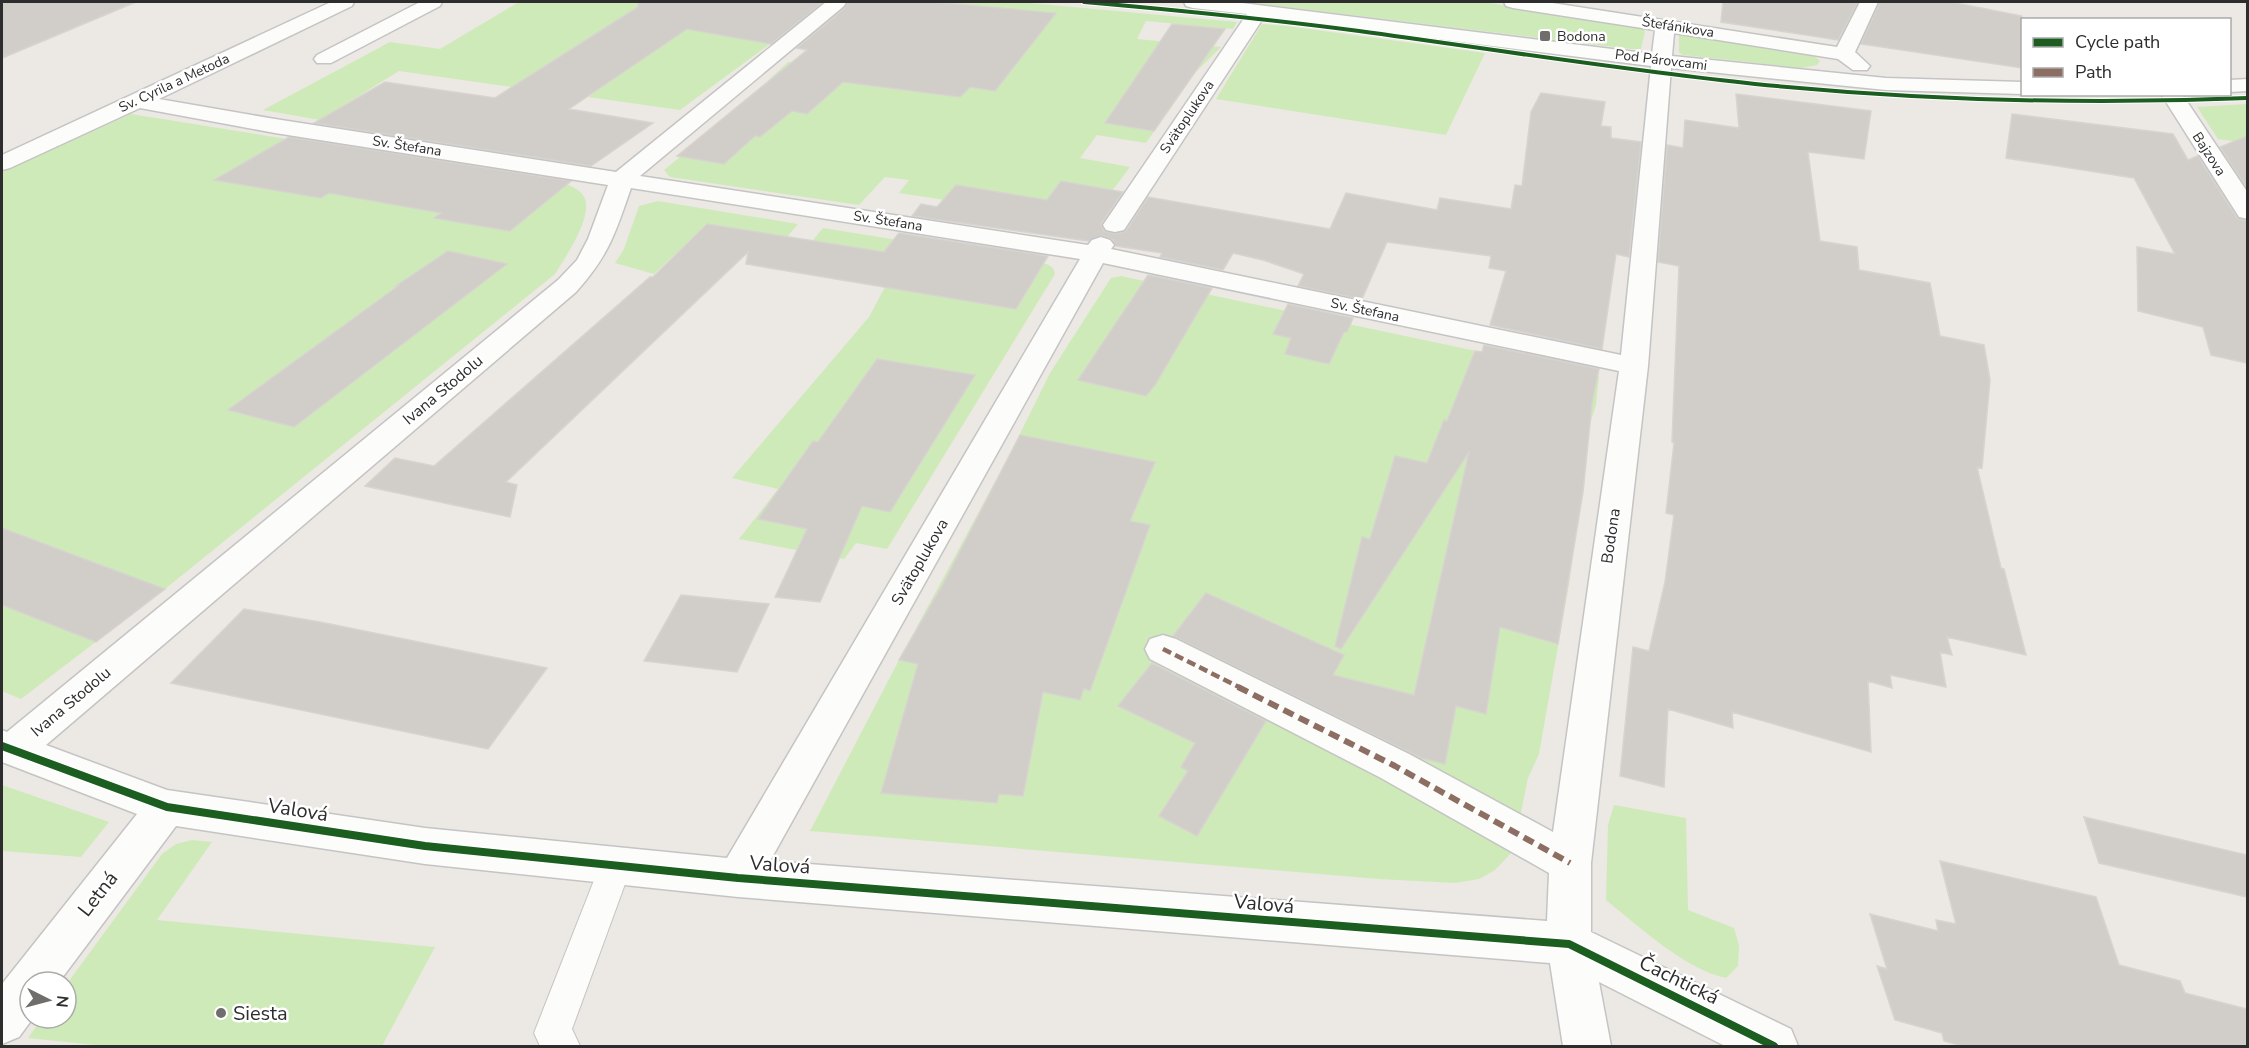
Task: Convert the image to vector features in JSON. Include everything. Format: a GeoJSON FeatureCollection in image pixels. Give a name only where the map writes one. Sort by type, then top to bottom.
{"type":"FeatureCollection","features":[{"type":"Feature","properties":{"kind":"street","name":"Sv. Cyrila a Metoda"},"geometry":{"type":"LineString","coordinates":[[2,162],[345,2]]}},
{"type":"Feature","properties":{"kind":"street"},"geometry":{"type":"LineString","coordinates":[[324,59],[433,2]]}},
{"type":"Feature","properties":{"kind":"street"},"geometry":{"type":"LineString","coordinates":[[622,179],[837,2]]}},
{"type":"Feature","properties":{"kind":"street","name":"Pod Párovcami"},"geometry":{"type":"LineString","coordinates":[[1193,2],[1662,61],[1886,84],[2021,88]]}},
{"type":"Feature","properties":{"kind":"street","name":"Štefánikova"},"geometry":{"type":"LineString","coordinates":[[1513,2],[1844,54]]}},
{"type":"Feature","properties":{"kind":"street"},"geometry":{"type":"LineString","coordinates":[[1869,2],[1844,54],[1886,84]]}},
{"type":"Feature","properties":{"kind":"street","name":"Svätoplukova"},"geometry":{"type":"LineString","coordinates":[[738,878],[1104,242],[1259,10]]}},
{"type":"Feature","properties":{"kind":"street","name":"Bodona"},"geometry":{"type":"LineString","coordinates":[[1587,1047],[1569,945],[1570,863],[1634,366],[1665,25]]}},
{"type":"Feature","properties":{"kind":"street"},"geometry":{"type":"LineString","coordinates":[[2231,86],[2247,85]]}},
{"type":"Feature","properties":{"kind":"street","name":"Bajzova"},"geometry":{"type":"LineString","coordinates":[[2172,96],[2247,212]]}},
{"type":"Feature","properties":{"kind":"street","name":"Sv. Štefana"},"geometry":{"type":"LineString","coordinates":[[137,101],[275,126],[622,179],[1104,242],[1634,366]]}},
{"type":"Feature","properties":{"kind":"street","name":"Ivana Stodolu"},"geometry":{"type":"LineString","coordinates":[[7,748],[567,286],[588,263],[602,239],[622,179]]}},
{"type":"Feature","properties":{"kind":"street"},"geometry":{"type":"LineString","coordinates":[[1163,649],[1395,766],[1570,863]]}},
{"type":"Feature","properties":{"kind":"street","name":"Valová"},"geometry":{"type":"LineString","coordinates":[[7,748],[167,807],[425,846],[738,878],[1569,945]]}},
{"type":"Feature","properties":{"kind":"street","name":"Letná"},"geometry":{"type":"LineString","coordinates":[[41,970],[167,807]]}},
{"type":"Feature","properties":{"kind":"street","name":"Čachtická"},"geometry":{"type":"LineString","coordinates":[[1569,945],[1774,1047]]}},
{"type":"Feature","properties":{"kind":"street","name":"Letná"},"geometry":{"type":"LineString","coordinates":[[2,1022],[18,1000]]}},
{"type":"Feature","properties":{"kind":"lane"},"geometry":{"type":"LineString","coordinates":[[553,1042],[616,865]]}},
{"type":"Feature","properties":{"kind":"green space"},"geometry":{"type":"Polygon","coordinates":[[[519,2],[824,2],[680,110],[588,97],[617,76],[576,96],[399,71],[320,120],[263,110],[390,42],[440,49],[519,2]]]}},
{"type":"Feature","properties":{"kind":"green space"},"geometry":{"type":"Polygon","coordinates":[[[906,2],[1018,2],[1237,22],[1233,29],[1146,21],[1137,39],[1221,47],[1195,73],[1146,143],[1097,135],[1080,158],[1130,167],[1112,191],[1037,214],[899,193],[909,180],[885,177],[859,205],[670,177],[664,170],[681,156],[724,164],[755,136],[760,137],[777,123],[785,110],[807,113],[821,100],[758,90],[788,62],[831,68],[906,2]]]}},
{"type":"Feature","properties":{"kind":"green space"},"geometry":{"type":"Polygon","coordinates":[[[1246,2],[1483,2],[1633,25],[1642,27],[1645,32],[1641,49],[1631,49],[1246,2]]]}},
{"type":"Feature","properties":{"kind":"green space"},"geometry":{"type":"Polygon","coordinates":[[[1262,24],[1485,53],[1446,135],[1216,99],[1262,24]]]}},
{"type":"Feature","properties":{"kind":"green space"},"geometry":{"type":"Polygon","coordinates":[[[1679,34],[1799,51],[1813,55],[1820,61],[1817,65],[1802,68],[1683,55],[1679,52],[1679,34]]]}},
{"type":"Feature","properties":{"kind":"green space"},"geometry":{"type":"Polygon","coordinates":[[[2247,104],[2247,143],[2218,139],[2197,107],[2247,104]]]}},
{"type":"Feature","properties":{"kind":"green space"},"geometry":{"type":"Polygon","coordinates":[[[131,114],[567,184],[583,195],[586,213],[572,247],[555,274],[165,589],[21,699],[2,691],[2,172],[131,114]]]}},
{"type":"Feature","properties":{"kind":"green space"},"geometry":{"type":"Polygon","coordinates":[[[658,201],[798,224],[787,237],[707,224],[654,274],[615,263],[624,249],[639,206],[658,201]]]}},
{"type":"Feature","properties":{"kind":"green space"},"geometry":{"type":"Polygon","coordinates":[[[823,228],[1047,264],[1053,268],[1055,274],[887,549],[856,543],[844,559],[739,539],[778,489],[732,478],[869,317],[885,287],[908,257],[824,243],[799,273],[789,269],[823,228]]]}},
{"type":"Feature","properties":{"kind":"green space"},"geometry":{"type":"Polygon","coordinates":[[[1121,276],[1599,377],[1596,405],[1589,427],[1570,578],[1539,754],[1528,778],[1513,851],[1495,870],[1479,879],[1455,883],[1378,879],[810,831],[1010,454],[1050,373],[1111,278],[1121,276]]]}},
{"type":"Feature","properties":{"kind":"green space"},"geometry":{"type":"Polygon","coordinates":[[[2,785],[109,822],[81,857],[2,851],[2,785]]]}},
{"type":"Feature","properties":{"kind":"green space"},"geometry":{"type":"Polygon","coordinates":[[[1614,805],[1686,818],[1688,910],[1734,928],[1739,945],[1738,966],[1726,978],[1695,966],[1679,956],[1647,934],[1606,900],[1608,825],[1614,805]]]}},
{"type":"Feature","properties":{"kind":"green space"},"geometry":{"type":"Polygon","coordinates":[[[192,840],[212,842],[157,920],[435,947],[382,1046],[105,1046],[28,1038],[34,1030],[78,1030],[77,970],[162,854],[176,844],[192,840]]]}},
{"type":"Feature","properties":{"kind":"building"},"geometry":{"type":"Polygon","coordinates":[[[2,2],[136,2],[2,58],[2,2]]]}},
{"type":"Feature","properties":{"kind":"building"},"geometry":{"type":"Polygon","coordinates":[[[638,2],[823,2],[771,44],[687,29],[569,109],[653,123],[591,166],[314,123],[385,82],[495,98],[638,7],[638,2]]]}},
{"type":"Feature","properties":{"kind":"building"},"geometry":{"type":"Polygon","coordinates":[[[848,2],[934,2],[1056,13],[995,91],[970,87],[960,97],[843,82],[807,114],[792,111],[760,137],[755,136],[724,164],[677,156],[807,50],[797,48],[845,8],[848,2]]]}},
{"type":"Feature","properties":{"kind":"building"},"geometry":{"type":"Polygon","coordinates":[[[1723,2],[1858,2],[1838,40],[1721,22],[1723,2]]]}},
{"type":"Feature","properties":{"kind":"building"},"geometry":{"type":"Polygon","coordinates":[[[1880,2],[1951,2],[2022,16],[2021,68],[1861,44],[1880,2]]]}},
{"type":"Feature","properties":{"kind":"building"},"geometry":{"type":"Polygon","coordinates":[[[1172,24],[1225,29],[1154,131],[1105,123],[1172,24]]]}},
{"type":"Feature","properties":{"kind":"building"},"geometry":{"type":"Polygon","coordinates":[[[1541,93],[1605,102],[1601,126],[1611,127],[1611,138],[1641,142],[1629,257],[1616,254],[1602,349],[1490,325],[1506,271],[1489,268],[1491,256],[1387,242],[1362,299],[1298,286],[1304,274],[1233,253],[1223,270],[1160,257],[1162,253],[1116,246],[1112,239],[1102,235],[1088,241],[912,216],[921,204],[937,207],[956,185],[1047,200],[1061,181],[1123,192],[1101,224],[1104,231],[1115,234],[1126,231],[1148,197],[1330,229],[1346,193],[1437,210],[1440,198],[1511,209],[1515,185],[1522,186],[1531,112],[1541,93]]]}},
{"type":"Feature","properties":{"kind":"building"},"geometry":{"type":"Polygon","coordinates":[[[1736,94],[1871,111],[1864,159],[1808,152],[1820,241],[1857,247],[1859,270],[1930,283],[1940,336],[1984,345],[1990,380],[1982,468],[1977,467],[2001,568],[2004,569],[2026,655],[1947,637],[1952,655],[1940,652],[1946,687],[1890,675],[1892,688],[1868,681],[1871,752],[1732,712],[1733,728],[1668,709],[1664,787],[1620,776],[1633,647],[1649,651],[1665,582],[1674,515],[1666,513],[1674,443],[1672,442],[1679,266],[1658,262],[1667,145],[1683,148],[1685,120],[1739,128],[1736,94]]]}},
{"type":"Feature","properties":{"kind":"building"},"geometry":{"type":"Polygon","coordinates":[[[2012,114],[2173,134],[2188,160],[2198,156],[2237,218],[2247,221],[2247,363],[2211,355],[2203,327],[2138,311],[2137,247],[2175,254],[2134,178],[2006,158],[2012,114]]]}},
{"type":"Feature","properties":{"kind":"building"},"geometry":{"type":"Polygon","coordinates":[[[2247,136],[2247,188],[2220,147],[2247,136]]]}},
{"type":"Feature","properties":{"kind":"building"},"geometry":{"type":"Polygon","coordinates":[[[289,137],[571,181],[510,231],[434,218],[441,213],[329,193],[321,198],[214,180],[289,137]]]}},
{"type":"Feature","properties":{"kind":"building"},"geometry":{"type":"Polygon","coordinates":[[[707,224],[884,252],[899,233],[1048,256],[1016,309],[746,264],[748,252],[506,482],[517,485],[510,517],[365,486],[395,458],[434,466],[650,277],[653,277],[707,224]]]}},
{"type":"Feature","properties":{"kind":"building"},"geometry":{"type":"Polygon","coordinates":[[[448,251],[507,264],[294,427],[228,410],[398,286],[396,286],[448,251]]]}},
{"type":"Feature","properties":{"kind":"building"},"geometry":{"type":"Polygon","coordinates":[[[1148,275],[1212,288],[1155,385],[1146,396],[1078,380],[1148,275]]]}},
{"type":"Feature","properties":{"kind":"building"},"geometry":{"type":"Polygon","coordinates":[[[1288,304],[1353,318],[1329,364],[1285,354],[1291,338],[1273,334],[1288,304]]]}},
{"type":"Feature","properties":{"kind":"building"},"geometry":{"type":"Polygon","coordinates":[[[1484,345],[1599,369],[1592,404],[1583,492],[1558,644],[1500,627],[1486,714],[1456,706],[1445,764],[1421,758],[1173,636],[1206,593],[1344,655],[1333,675],[1414,695],[1469,452],[1341,649],[1335,646],[1362,537],[1370,539],[1395,456],[1427,463],[1444,420],[1447,421],[1475,351],[1482,352],[1484,345]]]}},
{"type":"Feature","properties":{"kind":"building"},"geometry":{"type":"Polygon","coordinates":[[[877,359],[975,375],[890,512],[862,506],[820,602],[775,597],[807,529],[758,519],[813,441],[818,442],[877,359]]]}},
{"type":"Feature","properties":{"kind":"building"},"geometry":{"type":"Polygon","coordinates":[[[1020,435],[1155,462],[1130,521],[1150,525],[1090,691],[1084,688],[1080,700],[1043,692],[1023,796],[999,794],[997,803],[881,793],[918,664],[899,660],[943,584],[1020,435]]]}},
{"type":"Feature","properties":{"kind":"building"},"geometry":{"type":"Polygon","coordinates":[[[2,528],[165,589],[96,642],[2,605],[2,528]]]}},
{"type":"Feature","properties":{"kind":"building"},"geometry":{"type":"Polygon","coordinates":[[[681,595],[769,604],[737,672],[644,661],[681,595]]]}},
{"type":"Feature","properties":{"kind":"building"},"geometry":{"type":"Polygon","coordinates":[[[244,609],[547,668],[488,749],[171,683],[244,609]]]}},
{"type":"Feature","properties":{"kind":"building"},"geometry":{"type":"Polygon","coordinates":[[[1152,663],[1266,721],[1197,836],[1159,816],[1188,771],[1181,767],[1195,743],[1118,706],[1152,663]]]}},
{"type":"Feature","properties":{"kind":"building"},"geometry":{"type":"Polygon","coordinates":[[[2084,817],[2247,855],[2247,897],[2099,863],[2084,817]]]}},
{"type":"Feature","properties":{"kind":"building"},"geometry":{"type":"Polygon","coordinates":[[[1940,861],[2096,897],[2119,965],[2180,981],[2185,993],[2247,1009],[2247,1047],[1966,1047],[1944,1041],[1942,1033],[1895,1020],[1877,966],[1887,969],[1870,914],[1938,931],[1936,920],[1956,924],[1940,861]]]}},
{"type":"Feature","properties":{"kind":"marked path"},"geometry":{"type":"LineString","coordinates":[[1163,649],[1395,766],[1570,863]]}},
{"type":"Feature","properties":{"kind":"cycle path"},"geometry":{"type":"LineString","coordinates":[[1084,2],[1359,31],[1642,70],[1813,89],[1976,100],[2139,102],[2248,98]]}},
{"type":"Feature","properties":{"kind":"cycle path"},"geometry":{"type":"LineString","coordinates":[[2,746],[167,807],[425,846],[738,878],[1569,944],[1774,1046]]}},
{"type":"Feature","properties":{"kind":"place","name":"Bodona"},"geometry":{"type":"Point","coordinates":[1545,36]}},
{"type":"Feature","properties":{"kind":"place","name":"Siesta"},"geometry":{"type":"Point","coordinates":[221,1013]}}]}
